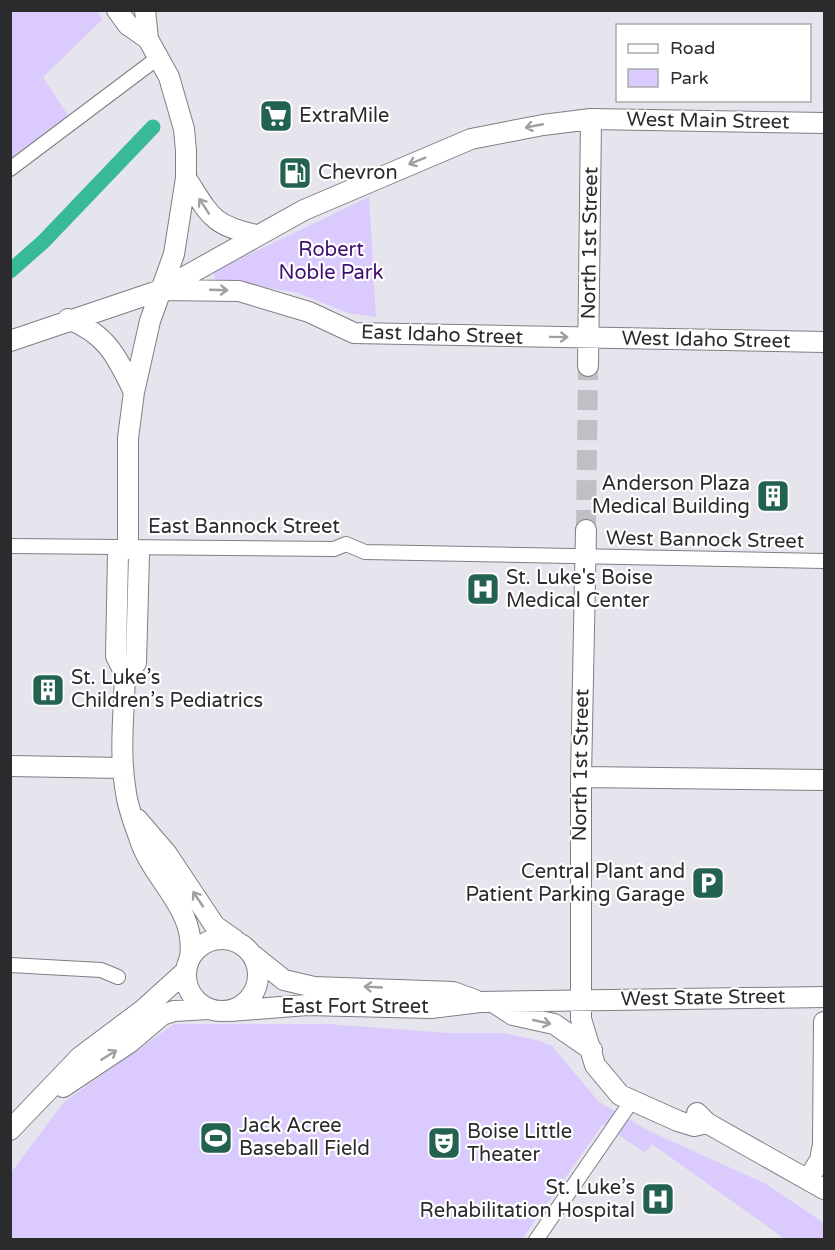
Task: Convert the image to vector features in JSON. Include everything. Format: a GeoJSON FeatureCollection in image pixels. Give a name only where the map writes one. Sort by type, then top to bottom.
{"type":"FeatureCollection","features":[{"type":"Feature","properties":{"kind":"main road"},"geometry":{"type":"LineString","coordinates":[[117,10],[128,25],[148,39],[169,77],[184,129],[186,178],[174,254],[150,321],[134,392],[128,438],[128,547],[118,554],[117,580],[116,656],[124,674],[123,768],[126,796],[142,848],[179,904],[190,930],[188,964],[191,994],[208,1009]]}},
{"type":"Feature","properties":{"kind":"main road"},"geometry":{"type":"LineString","coordinates":[[145,10],[148,39]]}},
{"type":"Feature","properties":{"kind":"main road","name":"West Main Street"},"geometry":{"type":"LineString","coordinates":[[161,290],[304,210],[471,139],[543,125],[591,119],[825,123]]}},
{"type":"Feature","properties":{"kind":"main road","name":"North 1st Street"},"geometry":{"type":"LineString","coordinates":[[588,366],[591,119]]}},
{"type":"Feature","properties":{"kind":"main road"},"geometry":{"type":"LineString","coordinates":[[186,178],[213,219],[229,229],[256,235]]}},
{"type":"Feature","properties":{"kind":"main road"},"geometry":{"type":"LineString","coordinates":[[10,340],[161,290]]}},
{"type":"Feature","properties":{"kind":"main road","name":"East Idaho Street"},"geometry":{"type":"LineString","coordinates":[[161,290],[239,291],[287,304],[354,333],[588,338]]}},
{"type":"Feature","properties":{"kind":"main road"},"geometry":{"type":"LineString","coordinates":[[68,319],[87,327],[103,340],[117,357],[134,392]]}},
{"type":"Feature","properties":{"kind":"main road","name":"West Idaho Street"},"geometry":{"type":"LineString","coordinates":[[588,338],[825,342]]}},
{"type":"Feature","properties":{"kind":"main road","name":"North 1st Street"},"geometry":{"type":"LineString","coordinates":[[586,530],[580,777],[581,1019],[595,1065],[608,1083],[632,1102],[694,1126],[707,1123]]}},
{"type":"Feature","properties":{"kind":"main road"},"geometry":{"type":"LineString","coordinates":[[10,766],[123,768]]}},
{"type":"Feature","properties":{"kind":"main road"},"geometry":{"type":"LineString","coordinates":[[580,777],[825,780]]}},
{"type":"Feature","properties":{"kind":"main road"},"geometry":{"type":"LineString","coordinates":[[26,1112],[129,1042],[162,1015],[174,1011],[208,1009],[230,1011],[250,999],[256,989],[258,966],[254,956],[216,926],[167,854],[132,814]]}},
{"type":"Feature","properties":{"kind":"main road"},"geometry":{"type":"LineString","coordinates":[[10,1130],[80,1057],[144,1009],[206,942],[227,938],[237,941]]}},
{"type":"Feature","properties":{"kind":"main road","name":"East Fort Street"},"geometry":{"type":"LineString","coordinates":[[254,956],[284,980],[314,987],[453,992],[487,1002]]}},
{"type":"Feature","properties":{"kind":"main road","name":"West State Street"},"geometry":{"type":"LineString","coordinates":[[582,1000],[825,997]]}},
{"type":"Feature","properties":{"kind":"main road","name":"East Fort Street"},"geometry":{"type":"LineString","coordinates":[[230,1011],[307,1005],[431,1008],[487,1002],[582,1000]]}},
{"type":"Feature","properties":{"kind":"main road"},"geometry":{"type":"LineString","coordinates":[[487,1002],[513,1015],[554,1024],[588,1046],[619,1078],[638,1091],[697,1113],[707,1123],[817,1184],[823,1144],[825,1022]]}},
{"type":"Feature","properties":{"kind":"street"},"geometry":{"type":"LineString","coordinates":[[10,170],[140,69],[159,57]]}},
{"type":"Feature","properties":{"kind":"street","name":"East Bannock Street"},"geometry":{"type":"LineString","coordinates":[[10,546],[334,549],[346,544],[365,552],[585,557]]}},
{"type":"Feature","properties":{"kind":"street","name":"West Bannock Street"},"geometry":{"type":"LineString","coordinates":[[585,557],[825,561]]}},
{"type":"Feature","properties":{"kind":"street"},"geometry":{"type":"LineString","coordinates":[[10,965],[101,969],[118,977]]}},
{"type":"Feature","properties":{"kind":"street"},"geometry":{"type":"LineString","coordinates":[[536,1239],[632,1102]]}},
{"type":"Feature","properties":{"kind":"green space"},"geometry":{"type":"Polygon","coordinates":[[[11,11],[97,11],[103,19],[43,77],[69,117],[11,171],[11,11]]]}},
{"type":"Feature","properties":{"kind":"green space","name":"Robert Noble Park"},"geometry":{"type":"Polygon","coordinates":[[[369,197],[376,317],[348,313],[298,293],[215,279],[214,271],[369,197]]]}},
{"type":"Feature","properties":{"kind":"green space"},"geometry":{"type":"Polygon","coordinates":[[[174,1024],[328,1024],[448,1033],[504,1033],[536,1040],[552,1046],[599,1102],[649,1131],[766,1184],[824,1223],[824,1239],[785,1239],[652,1144],[645,1153],[603,1124],[522,1239],[11,1239],[10,1174],[64,1102],[174,1024]]]}},
{"type":"Feature","properties":{"kind":"waterway"},"geometry":{"type":"LineString","coordinates":[[10,271],[43,242],[153,127]]}},
{"type":"Feature","properties":{"kind":"tunnel"},"geometry":{"type":"LineString","coordinates":[[586,530],[588,366]]}},
{"type":"Feature","properties":{"kind":"place","name":"ExtraMile"},"geometry":{"type":"Point","coordinates":[276,116]}},
{"type":"Feature","properties":{"kind":"place","name":"Chevron"},"geometry":{"type":"Point","coordinates":[295,173]}},
{"type":"Feature","properties":{"kind":"place","name":"Anderson Plaza Medical Building"},"geometry":{"type":"Point","coordinates":[773,496]}},
{"type":"Feature","properties":{"kind":"place","name":"St. Luke's Boise Medical Center"},"geometry":{"type":"Point","coordinates":[483,589]}},
{"type":"Feature","properties":{"kind":"place","name":"St. Luke’s Children’s Pediatrics"},"geometry":{"type":"Point","coordinates":[48,690]}},
{"type":"Feature","properties":{"kind":"place","name":"Central Plant and Patient Parking Garage"},"geometry":{"type":"Point","coordinates":[708,883]}},
{"type":"Feature","properties":{"kind":"place","name":"Jack Acree Baseball Field"},"geometry":{"type":"Point","coordinates":[216,1138]}},
{"type":"Feature","properties":{"kind":"place","name":"Boise Little Theater"},"geometry":{"type":"Point","coordinates":[444,1143]}},
{"type":"Feature","properties":{"kind":"place","name":"St. Luke’s Rehabilitation Hospital"},"geometry":{"type":"Point","coordinates":[658,1199]}}]}
